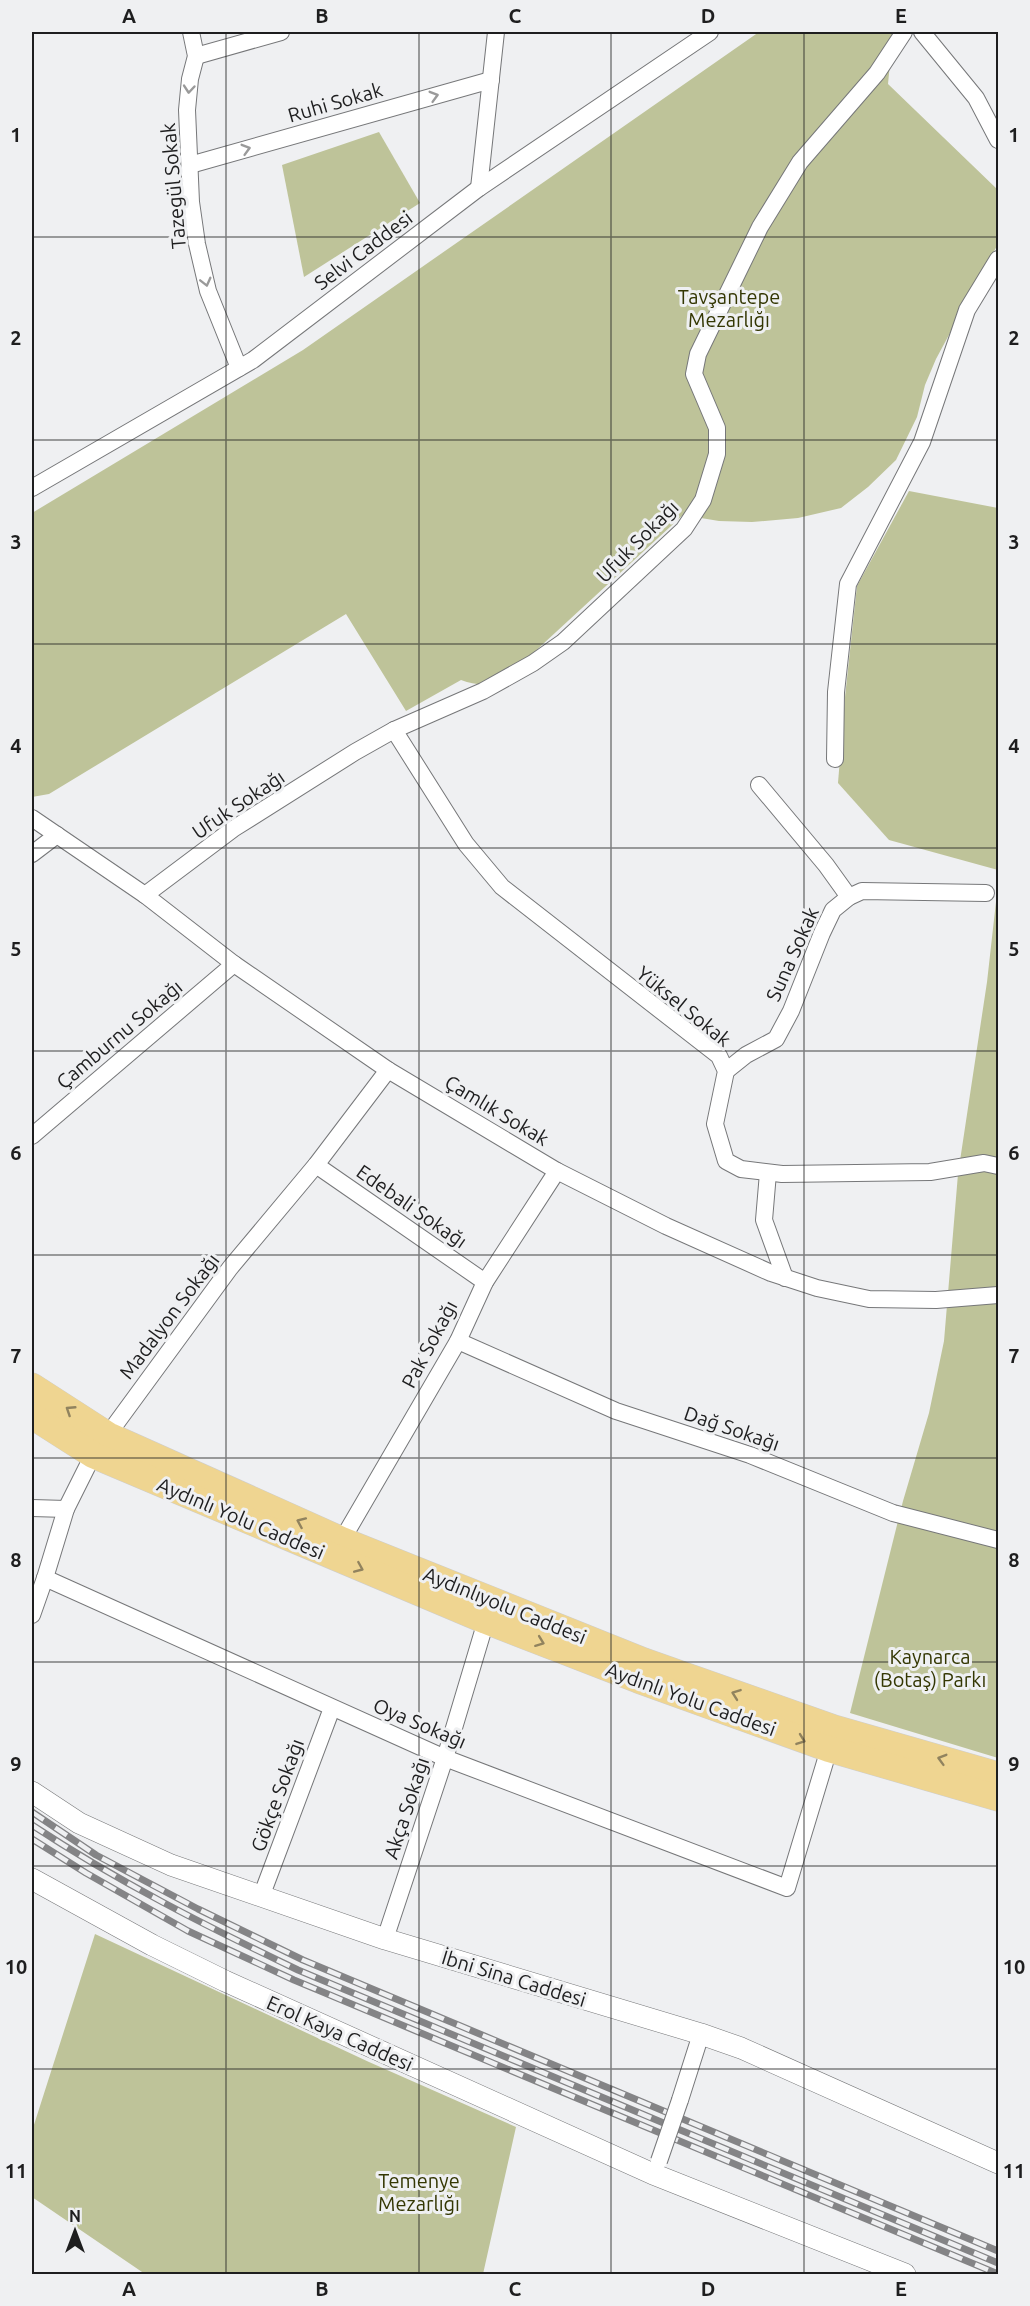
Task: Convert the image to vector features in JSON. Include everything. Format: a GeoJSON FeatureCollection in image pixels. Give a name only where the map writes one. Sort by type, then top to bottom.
{"type":"FeatureCollection","features":[{"type":"Feature","properties":{"kind":"main road","name":"Aydınlıyolu Caddesi"},"geometry":{"type":"LineString","coordinates":[[32,1386],[101,1445],[656,1665],[834,1728],[999,1775]]}},
{"type":"Feature","properties":{"kind":"main road","name":"Aydınlı Yolu Caddesi"},"geometry":{"type":"LineString","coordinates":[[32,1416],[101,1445],[486,1621],[638,1680],[829,1749],[999,1798]]}},
{"type":"Feature","properties":{"kind":"street","name":"Tazegül Sokak"},"geometry":{"type":"LineString","coordinates":[[191,32],[196,56],[190,79],[188,110],[191,202],[195,233],[206,282],[239,368]]}},
{"type":"Feature","properties":{"kind":"street"},"geometry":{"type":"LineString","coordinates":[[196,56],[280,32]]}},
{"type":"Feature","properties":{"kind":"street"},"geometry":{"type":"LineString","coordinates":[[478,188],[496,32]]}},
{"type":"Feature","properties":{"kind":"street","name":"Selvi Caddesi"},"geometry":{"type":"LineString","coordinates":[[32,488],[254,360],[478,188],[710,32]]}},
{"type":"Feature","properties":{"kind":"street","name":"Ufuk Sokağı"},"geometry":{"type":"LineString","coordinates":[[145,895],[233,829],[355,752],[394,730],[483,691],[533,663],[563,642],[684,529],[703,500],[717,454],[717,428],[694,374],[698,354],[760,227],[800,162],[877,73],[903,32]]}},
{"type":"Feature","properties":{"kind":"street"},"geometry":{"type":"LineString","coordinates":[[922,32],[975,98],[999,140]]}},
{"type":"Feature","properties":{"kind":"street","name":"Ruhi Sokak"},"geometry":{"type":"LineString","coordinates":[[190,165],[491,80]]}},
{"type":"Feature","properties":{"kind":"street"},"geometry":{"type":"LineString","coordinates":[[835,759],[836,692],[848,584],[922,442],[967,310],[999,260]]}},
{"type":"Feature","properties":{"kind":"street","name":"Yüksel Sokak"},"geometry":{"type":"LineString","coordinates":[[394,730],[466,844],[502,887],[719,1056],[726,1071],[715,1124],[726,1161],[741,1169],[782,1174],[930,1172],[984,1163],[999,1166]]}},
{"type":"Feature","properties":{"kind":"street"},"geometry":{"type":"LineString","coordinates":[[759,786],[826,865],[849,897],[862,891],[986,893]]}},
{"type":"Feature","properties":{"kind":"street","name":"Çamlık Sokak"},"geometry":{"type":"LineString","coordinates":[[32,818],[145,895],[234,964],[388,1070],[557,1171],[666,1226],[785,1278],[817,1288],[869,1299],[936,1300],[999,1295]]}},
{"type":"Feature","properties":{"kind":"street"},"geometry":{"type":"LineString","coordinates":[[32,854],[57,835]]}},
{"type":"Feature","properties":{"kind":"street","name":"Suna Sokak"},"geometry":{"type":"LineString","coordinates":[[726,1071],[746,1055],[776,1039],[791,1011],[833,910],[849,897]]}},
{"type":"Feature","properties":{"kind":"street","name":"Çamburnu Sokağı"},"geometry":{"type":"LineString","coordinates":[[32,1136],[234,964]]}},
{"type":"Feature","properties":{"kind":"street","name":"Madalyon Sokağı"},"geometry":{"type":"LineString","coordinates":[[32,1615],[66,1509],[101,1445],[230,1268],[316,1165],[388,1070]]}},
{"type":"Feature","properties":{"kind":"street","name":"Edebali Sokağı"},"geometry":{"type":"LineString","coordinates":[[316,1165],[485,1282]]}},
{"type":"Feature","properties":{"kind":"street","name":"Pak Sokağı"},"geometry":{"type":"LineString","coordinates":[[342,1540],[458,1341],[485,1282],[557,1171]]}},
{"type":"Feature","properties":{"kind":"street"},"geometry":{"type":"LineString","coordinates":[[768,1173],[764,1220],[785,1278]]}},
{"type":"Feature","properties":{"kind":"street","name":"Dağ Sokağı"},"geometry":{"type":"LineString","coordinates":[[458,1341],[616,1411],[750,1455],[893,1513],[999,1540]]}},
{"type":"Feature","properties":{"kind":"street"},"geometry":{"type":"LineString","coordinates":[[32,1508],[66,1509]]}},
{"type":"Feature","properties":{"kind":"street","name":"Oya Sokağı"},"geometry":{"type":"LineString","coordinates":[[45,1578],[445,1758],[787,1888],[829,1749]]}},
{"type":"Feature","properties":{"kind":"street","name":"Akça Sokağı"},"geometry":{"type":"LineString","coordinates":[[385,1939],[445,1758],[486,1621]]}},
{"type":"Feature","properties":{"kind":"street","name":"Gökçe Sokağı"},"geometry":{"type":"LineString","coordinates":[[261,1897],[332,1708]]}},
{"type":"Feature","properties":{"kind":"street","name":"İbni Sina Caddesi"},"geometry":{"type":"LineString","coordinates":[[32,1792],[80,1823],[136,1851],[385,1939],[741,2048],[999,2163]]}},
{"type":"Feature","properties":{"kind":"street","name":"Erol Kaya Caddesi"},"geometry":{"type":"LineString","coordinates":[[32,1879],[152,1945],[225,1981],[905,2274]]}},
{"type":"Feature","properties":{"kind":"street"},"geometry":{"type":"LineString","coordinates":[[656,2168],[701,2034]]}},
{"type":"Feature","properties":{"kind":"green space","name":"Tavşantepe Mezarlığı"},"geometry":{"type":"Polygon","coordinates":[[[759,32],[893,32],[888,84],[998,190],[998,244],[936,359],[925,385],[917,417],[896,460],[868,487],[841,508],[798,518],[752,522],[719,521],[683,515],[505,679],[489,684],[461,680],[406,711],[346,614],[49,794],[32,797],[32,513],[303,350],[759,32]]]}},
{"type":"Feature","properties":{"kind":"green space"},"geometry":{"type":"Polygon","coordinates":[[[379,132],[420,203],[304,277],[282,165],[379,132]]]}},
{"type":"Feature","properties":{"kind":"green space"},"geometry":{"type":"Polygon","coordinates":[[[909,491],[998,508],[998,870],[889,840],[838,783],[857,586],[909,491]]]}},
{"type":"Feature","properties":{"kind":"green space","name":"Kaynarca (Botaş) Parkı"},"geometry":{"type":"Polygon","coordinates":[[[998,884],[998,1758],[850,1713],[903,1501],[929,1413],[944,1341],[958,1174],[987,982],[998,884]]]}},
{"type":"Feature","properties":{"kind":"green space","name":"Temenye Mezarlığı"},"geometry":{"type":"Polygon","coordinates":[[[95,1934],[369,2062],[516,2127],[483,2274],[145,2274],[32,2197],[32,2131],[95,1934]]]}},
{"type":"Feature","properties":{"kind":"railway"},"geometry":{"type":"LineString","coordinates":[[32,1812],[96,1855],[198,1909],[303,1960],[998,2251]]}},
{"type":"Feature","properties":{"kind":"railway"},"geometry":{"type":"LineString","coordinates":[[32,1825],[96,1865],[162,1902],[298,1970],[998,2263]]}},
{"type":"Feature","properties":{"kind":"railway"},"geometry":{"type":"LineString","coordinates":[[32,1839],[86,1873],[188,1931],[294,1980],[998,2274]]}}]}
